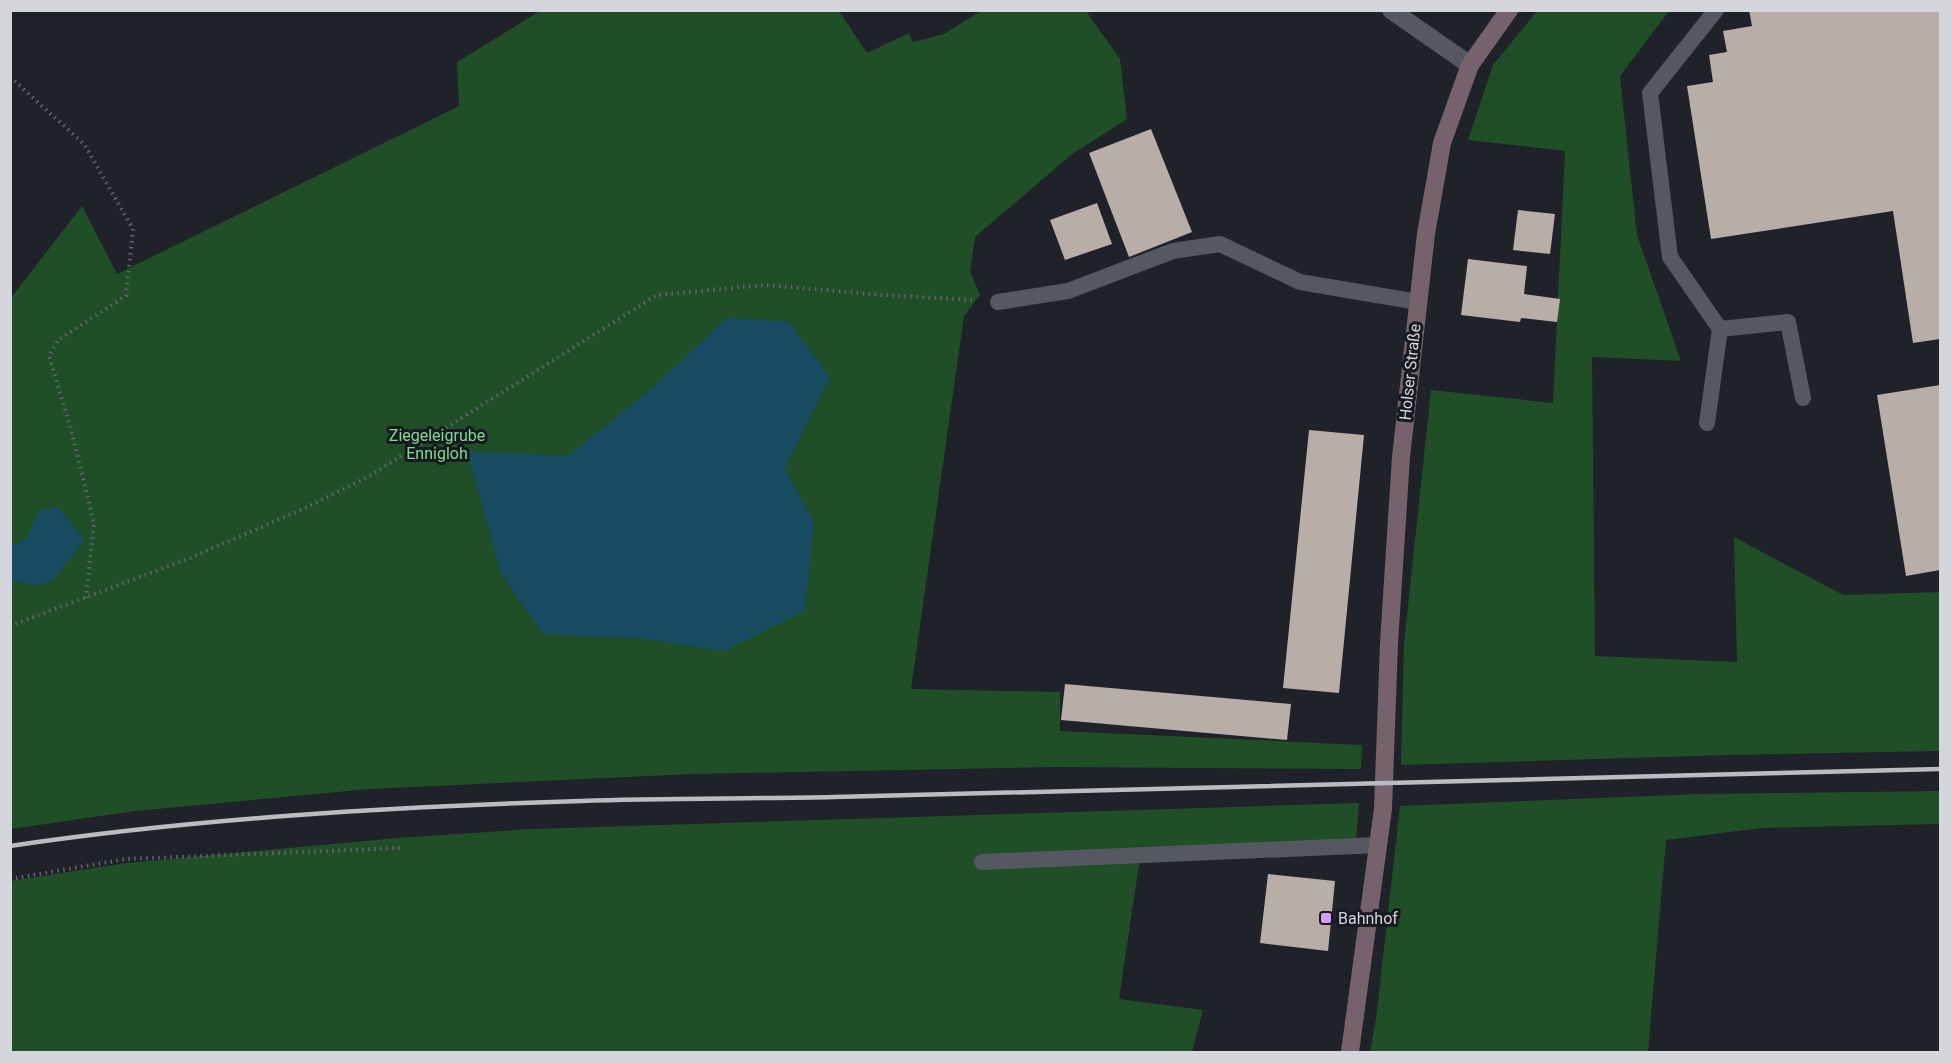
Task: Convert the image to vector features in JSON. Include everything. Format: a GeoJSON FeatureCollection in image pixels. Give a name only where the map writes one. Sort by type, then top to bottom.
{"type":"FeatureCollection","features":[{"type":"Feature","properties":{"kind":"main road","name":"Holser Straße"},"geometry":{"type":"LineString","coordinates":[[1350,1053],[1379,845],[1401,457],[1426,234],[1442,143],[1470,65],[1509,10]]}},
{"type":"Feature","properties":{"kind":"street"},"geometry":{"type":"LineString","coordinates":[[1391,10],[1470,65]]}},
{"type":"Feature","properties":{"kind":"lane"},"geometry":{"type":"LineString","coordinates":[[1707,423],[1720,329],[1670,257],[1650,93],[1716,10]]}},
{"type":"Feature","properties":{"kind":"lane"},"geometry":{"type":"LineString","coordinates":[[998,302],[1068,291],[1173,251],[1220,244],[1300,282],[1418,302]]}},
{"type":"Feature","properties":{"kind":"lane"},"geometry":{"type":"LineString","coordinates":[[1720,329],[1788,322],[1803,398]]}},
{"type":"Feature","properties":{"kind":"lane"},"geometry":{"type":"LineString","coordinates":[[982,862],[1379,845]]}},
{"type":"Feature","properties":{"kind":"path"},"geometry":{"type":"LineString","coordinates":[[10,77],[84,144],[133,229],[126,296],[58,340],[49,356],[71,429],[94,523],[86,598]]}},
{"type":"Feature","properties":{"kind":"path"},"geometry":{"type":"LineString","coordinates":[[10,626],[210,549],[303,510],[366,478],[657,295],[765,285],[998,302]]}},
{"type":"Feature","properties":{"kind":"path"},"geometry":{"type":"LineString","coordinates":[[10,879],[126,859],[401,848]]}},
{"type":"Feature","properties":{"kind":"green space","name":"Ziegeleigrube Ennigloh"},"geometry":{"type":"Polygon","coordinates":[[[540,11],[839,11],[867,53],[909,33],[913,42],[944,34],[981,11],[1086,11],[1120,59],[1127,119],[1072,154],[975,237],[970,271],[980,295],[964,316],[911,689],[1060,692],[1060,731],[1362,745],[1361,769],[1056,767],[692,774],[370,789],[135,811],[11,829],[10,299],[82,206],[117,274],[459,106],[457,62],[540,11]]]}},
{"type":"Feature","properties":{"kind":"green space"},"geometry":{"type":"Polygon","coordinates":[[[1537,11],[1669,11],[1620,76],[1637,235],[1681,361],[1592,357],[1595,656],[1737,662],[1734,537],[1843,595],[1940,592],[1940,751],[1401,765],[1404,643],[1431,390],[1553,403],[1565,151],[1468,140],[1493,65],[1537,11]]]}},
{"type":"Feature","properties":{"kind":"green space"},"geometry":{"type":"Polygon","coordinates":[[[1940,791],[1940,824],[1761,828],[1666,840],[1648,1052],[1370,1052],[1376,1019],[1400,806],[1700,794],[1940,791]]]}},
{"type":"Feature","properties":{"kind":"green space"},"geometry":{"type":"Polygon","coordinates":[[[1359,803],[1356,842],[1141,851],[1119,999],[1203,1010],[1192,1052],[11,1052],[10,881],[126,863],[397,838],[531,829],[1359,803]]]}},
{"type":"Feature","properties":{"kind":"water"},"geometry":{"type":"Polygon","coordinates":[[[727,318],[788,321],[830,377],[785,468],[814,522],[805,610],[723,651],[649,639],[543,634],[501,573],[467,451],[568,456],[651,389],[727,318]]]}},
{"type":"Feature","properties":{"kind":"water"},"geometry":{"type":"Polygon","coordinates":[[[57,506],[84,539],[52,581],[34,585],[13,581],[11,578],[11,546],[26,540],[39,511],[57,506]]]}},
{"type":"Feature","properties":{"kind":"building"},"geometry":{"type":"Polygon","coordinates":[[[1749,10],[1940,10],[1940,339],[1913,343],[1893,211],[1711,239],[1687,86],[1713,82],[1709,55],[1727,52],[1723,31],[1752,26],[1749,10]]]}},
{"type":"Feature","properties":{"kind":"building"},"geometry":{"type":"Polygon","coordinates":[[[1151,129],[1192,232],[1129,257],[1089,153],[1151,129]]]}},
{"type":"Feature","properties":{"kind":"building"},"geometry":{"type":"Polygon","coordinates":[[[1097,203],[1112,244],[1065,260],[1050,220],[1097,203]]]}},
{"type":"Feature","properties":{"kind":"building"},"geometry":{"type":"Polygon","coordinates":[[[1518,210],[1555,214],[1550,254],[1513,250],[1518,210]]]}},
{"type":"Feature","properties":{"kind":"building"},"geometry":{"type":"Polygon","coordinates":[[[1468,259],[1527,266],[1524,294],[1560,299],[1557,322],[1521,318],[1520,322],[1461,315],[1468,259]]]}},
{"type":"Feature","properties":{"kind":"building"},"geometry":{"type":"Polygon","coordinates":[[[1940,385],[1940,570],[1906,576],[1877,395],[1940,385]]]}},
{"type":"Feature","properties":{"kind":"building"},"geometry":{"type":"Polygon","coordinates":[[[1309,430],[1364,435],[1339,693],[1283,688],[1309,430]]]}},
{"type":"Feature","properties":{"kind":"building"},"geometry":{"type":"Polygon","coordinates":[[[1065,684],[1291,704],[1287,740],[1061,720],[1065,684]]]}},
{"type":"Feature","properties":{"kind":"building"},"geometry":{"type":"Polygon","coordinates":[[[1268,874],[1335,881],[1328,951],[1260,943],[1268,874]]]}},
{"type":"Feature","properties":{"kind":"railway"},"geometry":{"type":"LineString","coordinates":[[10,846],[152,828],[295,815],[510,804],[1940,769]]}},
{"type":"Feature","properties":{"kind":"place","name":"Bahnhof"},"geometry":{"type":"Point","coordinates":[1326,918]}}]}
